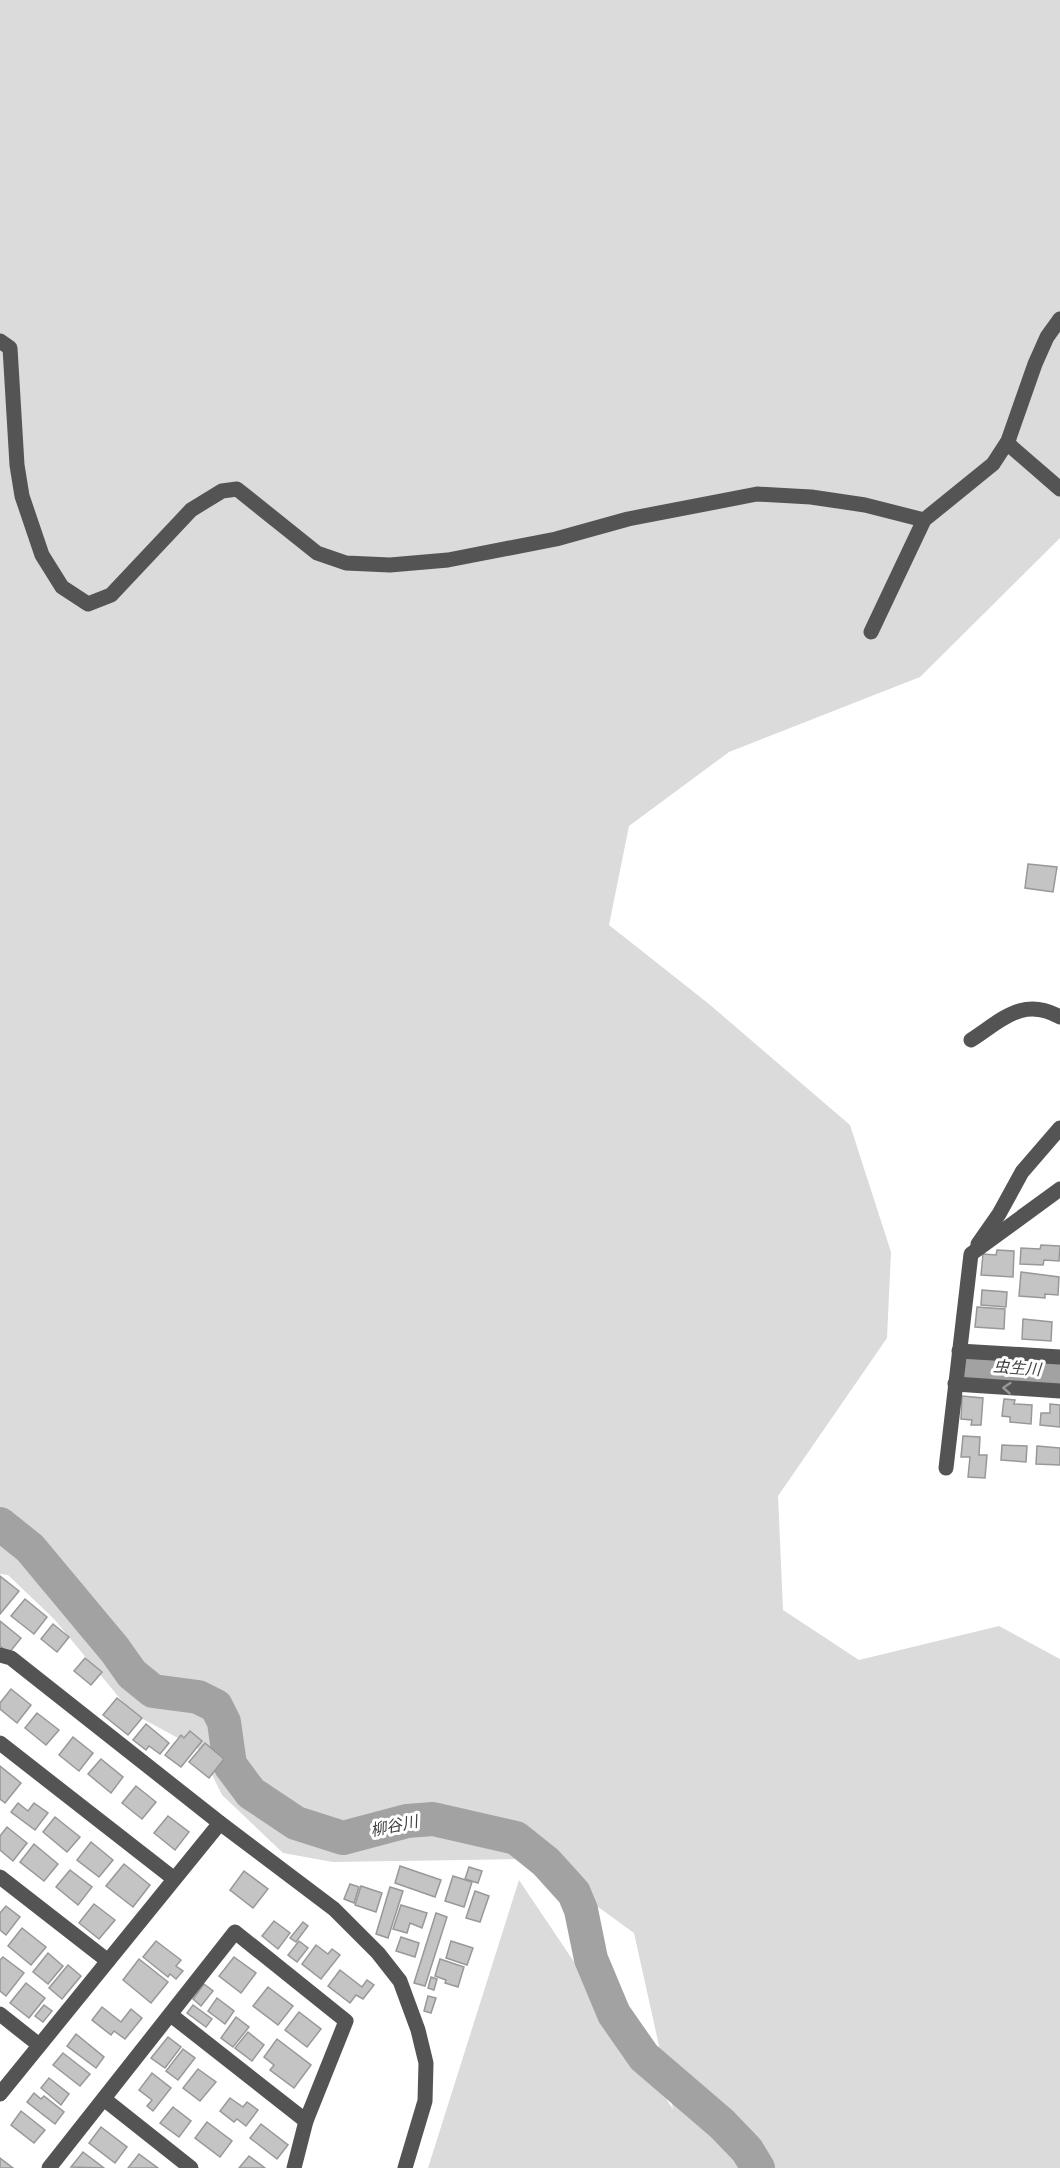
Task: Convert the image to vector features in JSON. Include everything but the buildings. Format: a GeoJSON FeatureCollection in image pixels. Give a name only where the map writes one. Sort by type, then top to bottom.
{"type":"FeatureCollection","features":[{"type":"Feature","properties":{"kind":"street"},"geometry":{"type":"LineString","coordinates":[[871,632],[924,520],[993,464],[1007,443],[1035,364],[1047,336],[1060,319]]}},
{"type":"Feature","properties":{"kind":"street"},"geometry":{"type":"LineString","coordinates":[[0,341],[10,348],[17,465],[22,496],[42,555],[62,587],[88,604],[111,595],[191,510],[222,491],[237,489],[317,554],[346,562],[390,565],[448,560],[556,539],[628,519],[757,494],[865,505],[924,520]]}},
{"type":"Feature","properties":{"kind":"street"},"geometry":{"type":"LineString","coordinates":[[1007,443],[1060,489]]}},
{"type":"Feature","properties":{"kind":"street"},"geometry":{"type":"LineString","coordinates":[[971,1040],[1018,1009],[1046,1009],[1060,1017]]}},
{"type":"Feature","properties":{"kind":"street"},"geometry":{"type":"LineString","coordinates":[[946,1468],[971,1254],[999,1214],[1022,1172],[1060,1128]]}},
{"type":"Feature","properties":{"kind":"street"},"geometry":{"type":"LineString","coordinates":[[971,1254],[1060,1190]]}},
{"type":"Feature","properties":{"kind":"street"},"geometry":{"type":"LineString","coordinates":[[959,1351],[1060,1357]]}},
{"type":"Feature","properties":{"kind":"street"},"geometry":{"type":"LineString","coordinates":[[955,1384],[1060,1391]]}},
{"type":"Feature","properties":{"kind":"street"},"geometry":{"type":"LineString","coordinates":[[0,1655],[11,1658],[220,1823],[334,1908],[378,1953],[400,1981],[418,2030],[426,2063],[425,2101],[405,2168]]}},
{"type":"Feature","properties":{"kind":"street"},"geometry":{"type":"LineString","coordinates":[[0,1743],[173,1878]]}},
{"type":"Feature","properties":{"kind":"street"},"geometry":{"type":"LineString","coordinates":[[0,2094],[173,1878],[220,1823]]}},
{"type":"Feature","properties":{"kind":"street"},"geometry":{"type":"LineString","coordinates":[[0,1877],[108,1961]]}},
{"type":"Feature","properties":{"kind":"street"},"geometry":{"type":"LineString","coordinates":[[50,2168],[235,1932],[346,2021],[306,2121],[294,2168]]}},
{"type":"Feature","properties":{"kind":"street"},"geometry":{"type":"LineString","coordinates":[[0,2014],[39,2045]]}},
{"type":"Feature","properties":{"kind":"street"},"geometry":{"type":"LineString","coordinates":[[171,2015],[306,2121]]}},
{"type":"Feature","properties":{"kind":"street"},"geometry":{"type":"LineString","coordinates":[[104,2099],[191,2168]]}},
{"type":"Feature","properties":{"kind":"shaded area"},"geometry":{"type":"Polygon","coordinates":[[[0,0],[1060,0],[1060,538],[920,677],[729,752],[629,826],[609,925],[709,1004],[850,1125],[891,1252],[887,1338],[778,1496],[783,1610],[859,1660],[999,1626],[1060,1659],[1060,2168],[428,2168],[519,1880],[673,2109],[634,1933],[532,1859],[333,1862],[283,1853],[222,1795],[200,1750],[132,1713],[54,1619],[8,1575],[0,1574],[0,0]]]}},
{"type":"Feature","properties":{"kind":"waterway","name":"虫生川"},"geometry":{"type":"LineString","coordinates":[[974,1366],[1060,1371]]}},
{"type":"Feature","properties":{"kind":"waterway","name":"柳谷川"},"geometry":{"type":"LineString","coordinates":[[0,1524],[30,1548],[115,1650],[132,1674],[153,1691],[198,1697],[216,1706],[224,1722],[230,1765],[251,1793],[296,1823],[343,1838],[407,1821],[433,1819],[516,1838],[546,1862],[574,1893],[581,1910],[591,1959],[614,2014],[644,2057],[722,2124],[747,2150],[758,2168]]}}]}
